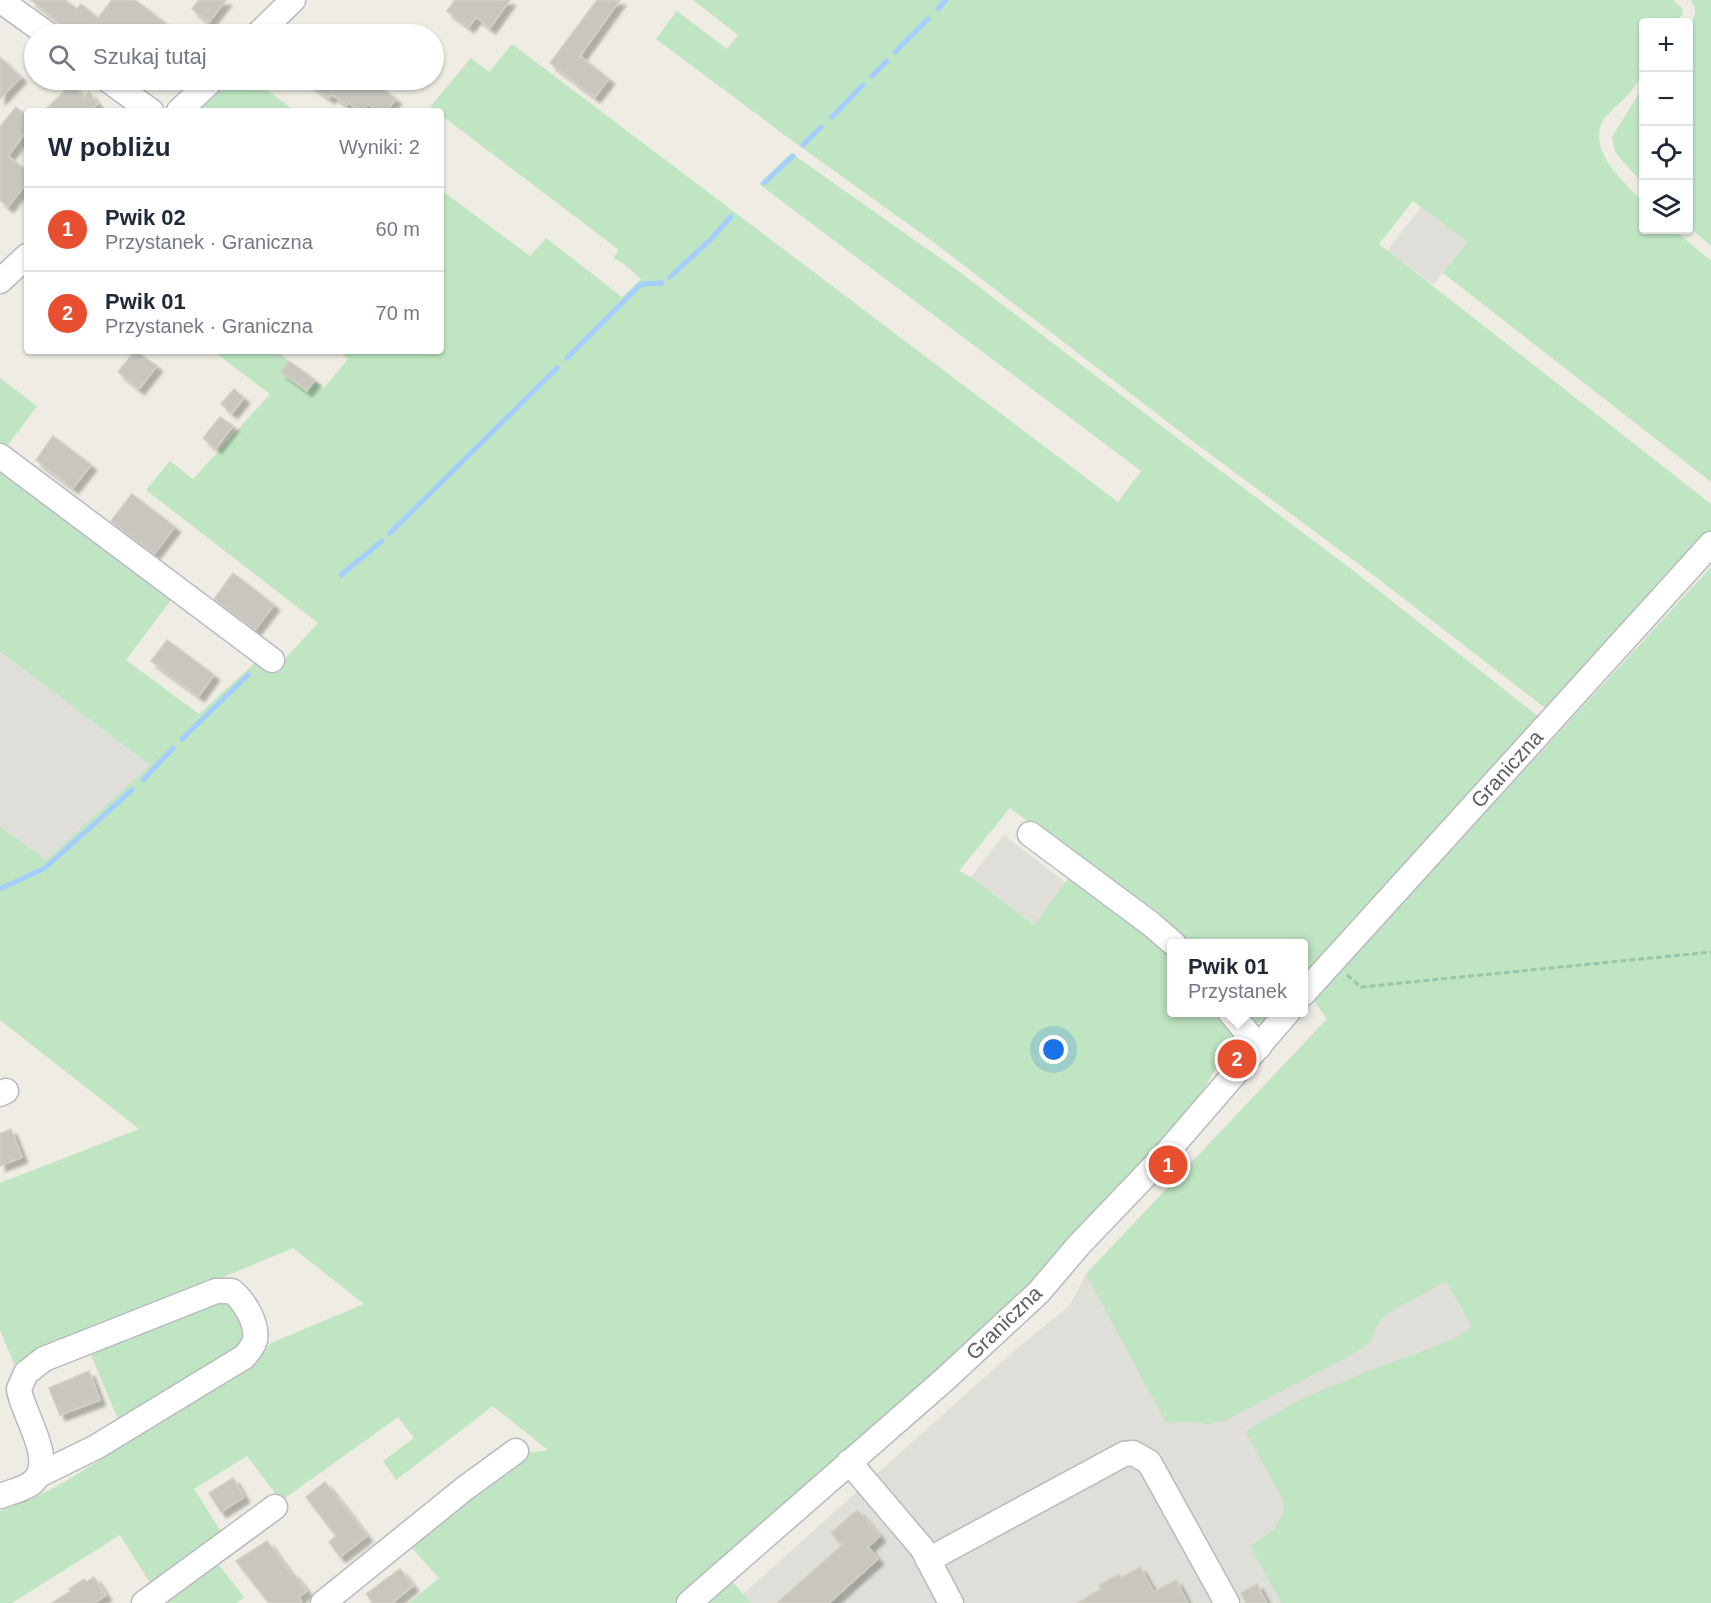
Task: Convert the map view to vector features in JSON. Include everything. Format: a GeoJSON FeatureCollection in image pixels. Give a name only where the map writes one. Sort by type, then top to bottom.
{"type":"FeatureCollection","features":[{"type":"Feature","properties":{"kind":"street"},"geometry":{"type":"LineString","coordinates":[[0,0],[33,24]]}},
{"type":"Feature","properties":{"kind":"street"},"geometry":{"type":"LineString","coordinates":[[266,24],[283,3]]}},
{"type":"Feature","properties":{"kind":"street"},"geometry":{"type":"LineString","coordinates":[[122,90],[147,108]]}},
{"type":"Feature","properties":{"kind":"street"},"geometry":{"type":"LineString","coordinates":[[182,108],[201,90]]}},
{"type":"Feature","properties":{"kind":"street"},"geometry":{"type":"LineString","coordinates":[[0,280],[24,259]]}},
{"type":"Feature","properties":{"kind":"street"},"geometry":{"type":"LineString","coordinates":[[0,456],[272,660]]}},
{"type":"Feature","properties":{"kind":"street","name":"Graniczna"},"geometry":{"type":"LineString","coordinates":[[1308,988],[1711,544]]}},
{"type":"Feature","properties":{"kind":"street"},"geometry":{"type":"LineString","coordinates":[[1030,834],[1168,939]]}},
{"type":"Feature","properties":{"kind":"street"},"geometry":{"type":"LineString","coordinates":[[1234,1017],[1259,1047]]}},
{"type":"Feature","properties":{"kind":"street","name":"Graniczna"},"geometry":{"type":"LineString","coordinates":[[689,1603],[944,1380],[1039,1292],[1284,1017]]}},
{"type":"Feature","properties":{"kind":"street"},"geometry":{"type":"LineString","coordinates":[[0,1496],[29,1485],[39,1475],[96,1447],[244,1357],[251,1349],[255,1335],[245,1303],[232,1292],[216,1291],[84,1342],[35,1364],[26,1373],[20,1389],[41,1451],[39,1475]]}},
{"type":"Feature","properties":{"kind":"street"},"geometry":{"type":"LineString","coordinates":[[323,1603],[464,1489],[516,1451]]}},
{"type":"Feature","properties":{"kind":"street"},"geometry":{"type":"LineString","coordinates":[[928,1560],[1124,1454],[1132,1453],[1149,1462],[1227,1603]]}},
{"type":"Feature","properties":{"kind":"street"},"geometry":{"type":"LineString","coordinates":[[849,1462],[922,1548],[951,1603]]}},
{"type":"Feature","properties":{"kind":"street"},"geometry":{"type":"LineString","coordinates":[[144,1603],[275,1507]]}},
{"type":"Feature","properties":{"kind":"path"},"geometry":{"type":"LineString","coordinates":[[1331,962],[1361,987],[1711,952]]}},
{"type":"Feature","properties":{"kind":"shaded area"},"geometry":{"type":"Polygon","coordinates":[[[1421,207],[1467,242],[1433,285],[1387,251],[1421,207]]]}},
{"type":"Feature","properties":{"kind":"shaded area"},"geometry":{"type":"Polygon","coordinates":[[[0,652],[150,765],[46,860],[0,826],[0,652]]]}},
{"type":"Feature","properties":{"kind":"shaded area"},"geometry":{"type":"Polygon","coordinates":[[[1004,835],[1066,883],[1034,925],[971,877],[1004,835]]]}},
{"type":"Feature","properties":{"kind":"shaded area"},"geometry":{"type":"Polygon","coordinates":[[[1327,1019],[1668,1453],[1502,1603],[751,1603],[743,1594],[1015,1350],[1070,1305],[1086,1274],[1327,1019]]]}},
{"type":"Feature","properties":{"kind":"green space"},"geometry":{"type":"Polygon","coordinates":[[[693,0],[1673,0],[1682,8],[1683,14],[1680,18],[1639,18],[1639,79],[1632,90],[1603,120],[1599,139],[1601,149],[1612,169],[1639,198],[1639,234],[1679,234],[1711,261],[1711,482],[1443,273],[1467,242],[1413,201],[1379,244],[1711,504],[1711,531],[1549,711],[936,244],[656,39],[677,11],[727,49],[738,35],[693,0]]]}},
{"type":"Feature","properties":{"kind":"green space"},"geometry":{"type":"Polygon","coordinates":[[[1690,0],[1711,0],[1711,246],[1693,230],[1694,7],[1690,0]]]}},
{"type":"Feature","properties":{"kind":"green space"},"geometry":{"type":"Polygon","coordinates":[[[512,44],[1118,502],[1141,471],[759,184],[791,153],[957,270],[1355,572],[1539,717],[1308,977],[1308,939],[1178,939],[1170,929],[1010,808],[959,871],[971,877],[1034,925],[1073,872],[1167,951],[1167,1017],[1225,1017],[1243,1036],[1218,1065],[1196,1103],[1034,1284],[675,1603],[409,1603],[439,1578],[408,1544],[527,1453],[548,1450],[493,1406],[396,1480],[383,1461],[414,1438],[398,1417],[281,1501],[247,1456],[194,1489],[224,1536],[153,1588],[120,1535],[12,1603],[0,1603],[0,1511],[66,1481],[257,1361],[271,1343],[364,1304],[293,1248],[14,1364],[0,1330],[0,1183],[139,1129],[0,1020],[0,826],[46,860],[150,765],[0,652],[0,464],[174,596],[126,660],[199,714],[258,660],[273,672],[318,623],[146,490],[170,461],[193,479],[270,394],[217,354],[280,354],[324,388],[348,359],[342,354],[444,354],[444,192],[530,256],[546,238],[622,297],[641,279],[624,264],[613,258],[619,250],[444,117],[444,108],[430,107],[471,58],[489,72],[512,44]]]}},
{"type":"Feature","properties":{"kind":"green space"},"geometry":{"type":"Polygon","coordinates":[[[215,90],[267,90],[291,108],[196,108],[215,90]]]}},
{"type":"Feature","properties":{"kind":"green space"},"geometry":{"type":"Polygon","coordinates":[[[1639,93],[1639,179],[1615,152],[1612,137],[1639,93]]]}},
{"type":"Feature","properties":{"kind":"green space"},"geometry":{"type":"Polygon","coordinates":[[[0,378],[37,406],[4,450],[0,447],[0,378]]]}},
{"type":"Feature","properties":{"kind":"green space"},"geometry":{"type":"Polygon","coordinates":[[[1711,567],[1711,1603],[1281,1603],[1250,1546],[1274,1529],[1283,1513],[1282,1498],[1245,1431],[1301,1399],[1432,1348],[1457,1337],[1472,1327],[1446,1281],[1385,1315],[1376,1327],[1372,1340],[1357,1352],[1226,1420],[1208,1424],[1189,1421],[1166,1423],[1086,1274],[1327,1019],[1313,1000],[1711,567]]]}},
{"type":"Feature","properties":{"kind":"green space"},"geometry":{"type":"Polygon","coordinates":[[[1244,1017],[1272,1017],[1271,1018],[1255,1024],[1244,1017]]]}},
{"type":"Feature","properties":{"kind":"green space"},"geometry":{"type":"Polygon","coordinates":[[[219,1299],[236,1307],[245,1331],[243,1345],[119,1422],[90,1353],[219,1299]]]}},
{"type":"Feature","properties":{"kind":"green space"},"geometry":{"type":"Polygon","coordinates":[[[216,1561],[244,1597],[236,1603],[156,1603],[216,1561]]]}},
{"type":"Feature","properties":{"kind":"green space"},"geometry":{"type":"Polygon","coordinates":[[[729,1578],[751,1603],[701,1603],[729,1578]]]}},
{"type":"Feature","properties":{"kind":"building"},"geometry":{"type":"Polygon","coordinates":[[[31,0],[65,0],[77,9],[81,4],[98,18],[112,0],[135,0],[167,24],[61,24],[31,0]]]}},
{"type":"Feature","properties":{"kind":"building"},"geometry":{"type":"Polygon","coordinates":[[[199,0],[226,0],[209,22],[192,9],[199,0]]]}},
{"type":"Feature","properties":{"kind":"building"},"geometry":{"type":"Polygon","coordinates":[[[455,0],[510,0],[490,28],[476,17],[469,27],[447,11],[455,0]]]}},
{"type":"Feature","properties":{"kind":"building"},"geometry":{"type":"Polygon","coordinates":[[[597,0],[620,0],[580,56],[609,79],[595,97],[550,63],[597,0]]]}},
{"type":"Feature","properties":{"kind":"building"},"geometry":{"type":"Polygon","coordinates":[[[0,57],[21,77],[0,99],[0,57]]]}},
{"type":"Feature","properties":{"kind":"building"},"geometry":{"type":"Polygon","coordinates":[[[66,90],[78,90],[84,97],[89,92],[98,104],[95,108],[47,108],[66,90]]]}},
{"type":"Feature","properties":{"kind":"building"},"geometry":{"type":"Polygon","coordinates":[[[318,90],[385,90],[396,99],[388,108],[374,108],[368,104],[365,108],[355,108],[332,95],[329,98],[318,90]]]}},
{"type":"Feature","properties":{"kind":"building"},"geometry":{"type":"Polygon","coordinates":[[[16,107],[24,114],[24,134],[8,156],[24,169],[24,186],[8,207],[0,200],[0,127],[16,107]]]}},
{"type":"Feature","properties":{"kind":"building"},"geometry":{"type":"Polygon","coordinates":[[[133,354],[139,354],[157,366],[139,389],[118,372],[133,354]]]}},
{"type":"Feature","properties":{"kind":"building"},"geometry":{"type":"Polygon","coordinates":[[[289,361],[315,380],[307,391],[281,372],[289,361]]]}},
{"type":"Feature","properties":{"kind":"building"},"geometry":{"type":"Polygon","coordinates":[[[234,389],[244,398],[232,413],[221,404],[234,389]]]}},
{"type":"Feature","properties":{"kind":"building"},"geometry":{"type":"Polygon","coordinates":[[[220,417],[233,426],[216,448],[203,438],[220,417]]]}},
{"type":"Feature","properties":{"kind":"building"},"geometry":{"type":"Polygon","coordinates":[[[53,436],[91,465],[73,488],[36,460],[53,436]]]}},
{"type":"Feature","properties":{"kind":"building"},"geometry":{"type":"Polygon","coordinates":[[[132,494],[175,527],[154,554],[111,521],[132,494]]]}},
{"type":"Feature","properties":{"kind":"building"},"geometry":{"type":"Polygon","coordinates":[[[233,573],[274,605],[255,630],[214,599],[233,573]]]}},
{"type":"Feature","properties":{"kind":"building"},"geometry":{"type":"Polygon","coordinates":[[[167,640],[214,675],[199,696],[151,661],[167,640]]]}},
{"type":"Feature","properties":{"kind":"building"},"geometry":{"type":"Polygon","coordinates":[[[11,1129],[22,1157],[0,1166],[0,1134],[11,1129]]]}},
{"type":"Feature","properties":{"kind":"building"},"geometry":{"type":"Polygon","coordinates":[[[89,1371],[100,1400],[60,1415],[49,1388],[89,1371]]]}},
{"type":"Feature","properties":{"kind":"building"},"geometry":{"type":"Polygon","coordinates":[[[233,1478],[244,1497],[221,1512],[209,1493],[233,1478]]]}},
{"type":"Feature","properties":{"kind":"building"},"geometry":{"type":"Polygon","coordinates":[[[325,1482],[367,1536],[340,1557],[329,1542],[336,1536],[306,1497],[325,1482]]]}},
{"type":"Feature","properties":{"kind":"building"},"geometry":{"type":"Polygon","coordinates":[[[857,1510],[880,1536],[868,1547],[878,1559],[829,1603],[777,1603],[842,1545],[831,1533],[857,1510]]]}},
{"type":"Feature","properties":{"kind":"building"},"geometry":{"type":"Polygon","coordinates":[[[267,1541],[291,1574],[293,1573],[307,1591],[299,1597],[302,1603],[269,1603],[236,1561],[267,1541]]]}},
{"type":"Feature","properties":{"kind":"building"},"geometry":{"type":"Polygon","coordinates":[[[1140,1567],[1154,1592],[1176,1580],[1188,1603],[1077,1603],[1101,1589],[1099,1585],[1119,1574],[1121,1578],[1140,1567]]]}},
{"type":"Feature","properties":{"kind":"building"},"geometry":{"type":"Polygon","coordinates":[[[400,1569],[413,1586],[392,1603],[373,1603],[366,1594],[400,1569]]]}},
{"type":"Feature","properties":{"kind":"building"},"geometry":{"type":"Polygon","coordinates":[[[94,1577],[106,1595],[94,1603],[52,1603],[84,1579],[86,1582],[94,1577]]]}},
{"type":"Feature","properties":{"kind":"building"},"geometry":{"type":"Polygon","coordinates":[[[1257,1584],[1267,1603],[1246,1603],[1241,1593],[1257,1584]]]}},
{"type":"Feature","properties":{"kind":"waterway"},"geometry":{"type":"LineString","coordinates":[[938,9],[946,0]]}},
{"type":"Feature","properties":{"kind":"waterway"},"geometry":{"type":"LineString","coordinates":[[895,52],[928,19]]}},
{"type":"Feature","properties":{"kind":"waterway"},"geometry":{"type":"LineString","coordinates":[[872,76],[887,61]]}},
{"type":"Feature","properties":{"kind":"waterway"},"geometry":{"type":"LineString","coordinates":[[832,117],[863,85]]}},
{"type":"Feature","properties":{"kind":"waterway"},"geometry":{"type":"LineString","coordinates":[[803,145],[821,127]]}},
{"type":"Feature","properties":{"kind":"waterway"},"geometry":{"type":"LineString","coordinates":[[764,183],[793,156]]}},
{"type":"Feature","properties":{"kind":"waterway"},"geometry":{"type":"LineString","coordinates":[[670,277],[731,217]]}},
{"type":"Feature","properties":{"kind":"waterway"},"geometry":{"type":"LineString","coordinates":[[567,358],[639,286],[662,283]]}},
{"type":"Feature","properties":{"kind":"waterway"},"geometry":{"type":"LineString","coordinates":[[390,533],[557,368]]}},
{"type":"Feature","properties":{"kind":"waterway"},"geometry":{"type":"LineString","coordinates":[[341,575],[382,541]]}},
{"type":"Feature","properties":{"kind":"waterway"},"geometry":{"type":"LineString","coordinates":[[182,739],[248,675]]}},
{"type":"Feature","properties":{"kind":"waterway"},"geometry":{"type":"LineString","coordinates":[[143,780],[173,748]]}},
{"type":"Feature","properties":{"kind":"waterway"},"geometry":{"type":"LineString","coordinates":[[0,889],[45,868],[132,790]]}},
{"type":"Feature","properties":{"kind":"place","name":"Pwik 01"},"geometry":{"type":"Point","coordinates":[1237,1059]}},
{"type":"Feature","properties":{"kind":"place","name":"Pwik 02"},"geometry":{"type":"Point","coordinates":[1168,1165]}}]}
